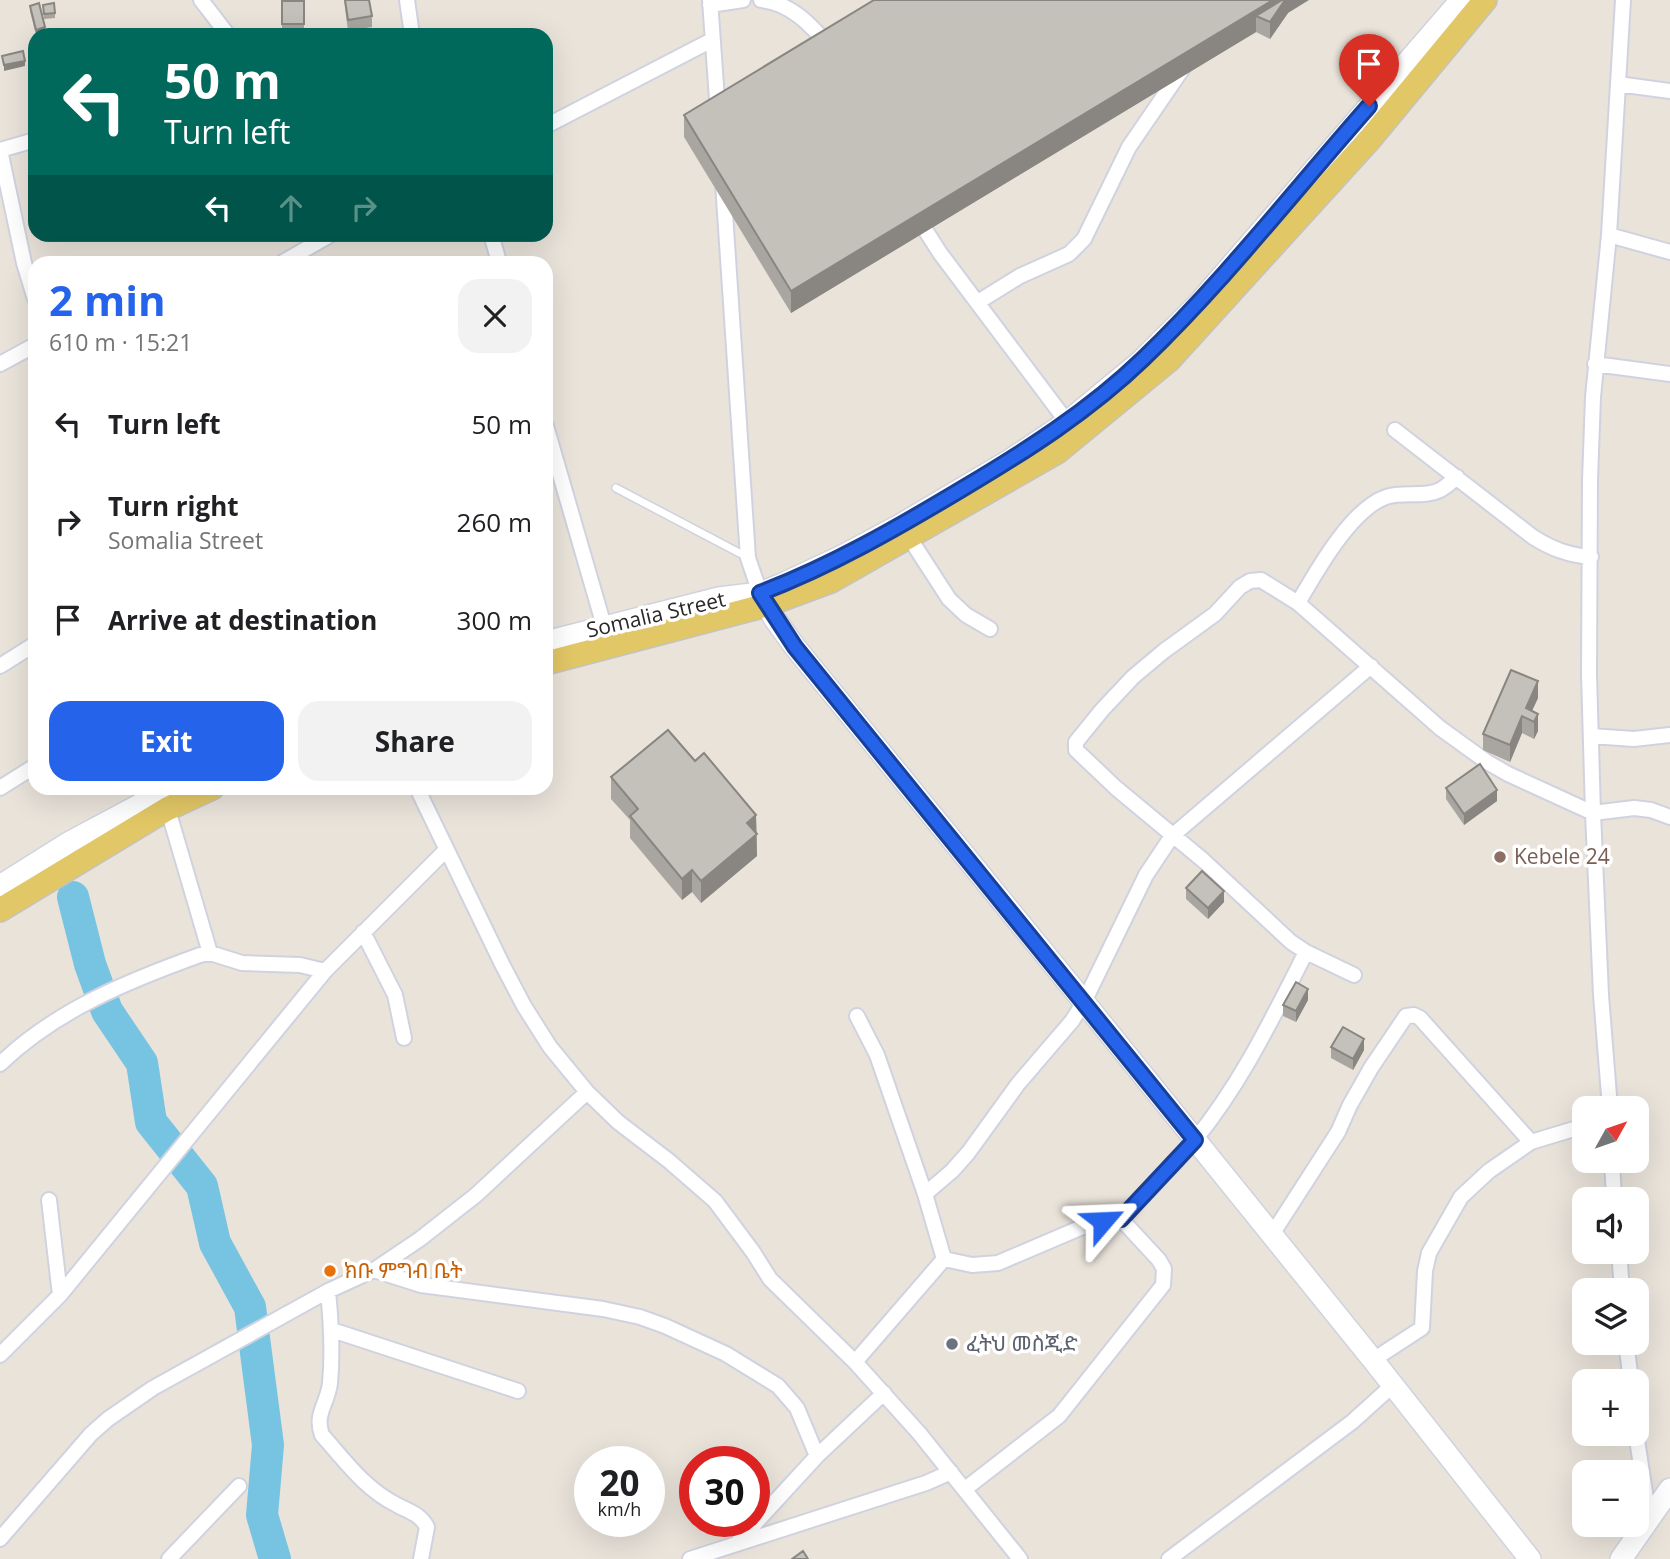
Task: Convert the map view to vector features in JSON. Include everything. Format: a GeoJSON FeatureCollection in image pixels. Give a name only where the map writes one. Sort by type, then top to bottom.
{"type":"FeatureCollection","features":[{"type":"Feature","properties":{"kind":"main road"},"geometry":{"type":"LineString","coordinates":[[553,661],[831,581],[1067,422],[1141,361],[1198,304],[1461,0]]}},
{"type":"Feature","properties":{"kind":"main road"},"geometry":{"type":"LineString","coordinates":[[905,532],[1057,452],[1168,359],[1370,139],[1485,0]]}},
{"type":"Feature","properties":{"kind":"main road","name":"Somalia Street"},"geometry":{"type":"LineString","coordinates":[[553,640],[719,598],[763,599]]}},
{"type":"Feature","properties":{"kind":"main road"},"geometry":{"type":"LineString","coordinates":[[763,599],[795,647],[1373,1360],[1530,1559]]}},
{"type":"Feature","properties":{"kind":"main road"},"geometry":{"type":"LineString","coordinates":[[0,887],[70,842],[167,796]]}},
{"type":"Feature","properties":{"kind":"main road"},"geometry":{"type":"LineString","coordinates":[[0,910],[167,796]]}},
{"type":"Feature","properties":{"kind":"main road"},"geometry":{"type":"LineString","coordinates":[[1649,1518],[1670,1489]]}},
{"type":"Feature","properties":{"kind":"main road"},"geometry":{"type":"LineString","coordinates":[[1621,1559],[1636,1537]]}},
{"type":"Feature","properties":{"kind":"street"},"geometry":{"type":"LineString","coordinates":[[201,0],[223,28]]}},
{"type":"Feature","properties":{"kind":"street"},"geometry":{"type":"LineString","coordinates":[[407,0],[411,28]]}},
{"type":"Feature","properties":{"kind":"street"},"geometry":{"type":"LineString","coordinates":[[719,135],[710,2],[743,0]]}},
{"type":"Feature","properties":{"kind":"street"},"geometry":{"type":"LineString","coordinates":[[761,0],[780,4],[795,12],[839,53]]}},
{"type":"Feature","properties":{"kind":"street"},"geometry":{"type":"LineString","coordinates":[[1609,1096],[1593,813],[1591,436],[1595,364],[1609,235],[1623,0]]}},
{"type":"Feature","properties":{"kind":"street"},"geometry":{"type":"LineString","coordinates":[[553,122],[712,40]]}},
{"type":"Feature","properties":{"kind":"street"},"geometry":{"type":"LineString","coordinates":[[978,302],[1020,276],[1069,254],[1084,239],[1129,147],[1195,53]]}},
{"type":"Feature","properties":{"kind":"street"},"geometry":{"type":"LineString","coordinates":[[1618,83],[1670,91]]}},
{"type":"Feature","properties":{"kind":"street"},"geometry":{"type":"LineString","coordinates":[[28,142],[0,150],[28,277]]}},
{"type":"Feature","properties":{"kind":"street"},"geometry":{"type":"LineString","coordinates":[[721,163],[748,558],[763,599]]}},
{"type":"Feature","properties":{"kind":"street"},"geometry":{"type":"LineString","coordinates":[[912,209],[940,253],[1067,422]]}},
{"type":"Feature","properties":{"kind":"street"},"geometry":{"type":"LineString","coordinates":[[1609,235],[1670,252]]}},
{"type":"Feature","properties":{"kind":"street"},"geometry":{"type":"LineString","coordinates":[[294,256],[318,242]]}},
{"type":"Feature","properties":{"kind":"street"},"geometry":{"type":"LineString","coordinates":[[0,364],[28,349]]}},
{"type":"Feature","properties":{"kind":"street"},"geometry":{"type":"LineString","coordinates":[[1595,364],[1670,374]]}},
{"type":"Feature","properties":{"kind":"street"},"geometry":{"type":"LineString","coordinates":[[1395,430],[1547,546],[1570,555],[1591,557]]}},
{"type":"Feature","properties":{"kind":"street"},"geometry":{"type":"LineString","coordinates":[[553,450],[604,626]]}},
{"type":"Feature","properties":{"kind":"street"},"geometry":{"type":"LineString","coordinates":[[1298,603],[1330,548],[1377,501],[1388,496],[1440,490],[1457,477]]}},
{"type":"Feature","properties":{"kind":"street"},"geometry":{"type":"LineString","coordinates":[[905,532],[956,607],[990,629]]}},
{"type":"Feature","properties":{"kind":"street"},"geometry":{"type":"LineString","coordinates":[[1354,975],[1306,952],[1268,922],[1204,861],[1077,752],[1075,744],[1133,677],[1215,614],[1245,583],[1261,580],[1298,603],[1440,728],[1508,775],[1593,813],[1634,808],[1651,810],[1670,817]]}},
{"type":"Feature","properties":{"kind":"street"},"geometry":{"type":"LineString","coordinates":[[0,666],[28,648]]}},
{"type":"Feature","properties":{"kind":"street"},"geometry":{"type":"LineString","coordinates":[[925,1194],[968,1153],[1018,1084],[1072,1021],[1084,1002],[1146,875],[1172,836],[1371,666]]}},
{"type":"Feature","properties":{"kind":"street"},"geometry":{"type":"LineString","coordinates":[[1591,736],[1634,739],[1670,735]]}},
{"type":"Feature","properties":{"kind":"street"},"geometry":{"type":"LineString","coordinates":[[0,788],[28,770]]}},
{"type":"Feature","properties":{"kind":"street"},"geometry":{"type":"LineString","coordinates":[[421,795],[524,1006],[550,1047],[587,1092],[618,1122],[709,1196],[775,1285],[884,1393],[1020,1559]]}},
{"type":"Feature","properties":{"kind":"street"},"geometry":{"type":"LineString","coordinates":[[167,796],[210,953]]}},
{"type":"Feature","properties":{"kind":"street"},"geometry":{"type":"LineString","coordinates":[[0,1355],[60,1295],[325,971],[446,850]]}},
{"type":"Feature","properties":{"kind":"street"},"geometry":{"type":"LineString","coordinates":[[363,932],[395,995],[404,1038]]}},
{"type":"Feature","properties":{"kind":"street"},"geometry":{"type":"LineString","coordinates":[[944,1259],[972,1265],[998,1263],[1080,1228],[1121,1219],[1195,1140],[1245,1068],[1306,952]]}},
{"type":"Feature","properties":{"kind":"street"},"geometry":{"type":"LineString","coordinates":[[0,1064],[31,1038],[87,1001],[210,953],[242,963],[299,965],[325,971]]}},
{"type":"Feature","properties":{"kind":"street"},"geometry":{"type":"LineString","coordinates":[[857,1016],[877,1055],[925,1194],[944,1259]]}},
{"type":"Feature","properties":{"kind":"street"},"geometry":{"type":"LineString","coordinates":[[1271,1236],[1338,1132],[1371,1068],[1406,1016],[1420,1018],[1531,1142]]}},
{"type":"Feature","properties":{"kind":"street"},"geometry":{"type":"LineString","coordinates":[[0,1539],[90,1434],[108,1419],[153,1388],[246,1335],[328,1291],[374,1270],[476,1195],[587,1092]]}},
{"type":"Feature","properties":{"kind":"street"},"geometry":{"type":"LineString","coordinates":[[1373,1360],[1422,1328],[1425,1271],[1429,1253],[1461,1197],[1480,1178],[1531,1142],[1572,1130]]}},
{"type":"Feature","properties":{"kind":"street"},"geometry":{"type":"LineString","coordinates":[[49,1200],[60,1295]]}},
{"type":"Feature","properties":{"kind":"street"},"geometry":{"type":"LineString","coordinates":[[965,1489],[1059,1416],[1163,1286],[1164,1269],[1160,1261],[1121,1219]]}},
{"type":"Feature","properties":{"kind":"street"},"geometry":{"type":"LineString","coordinates":[[855,1362],[944,1259]]}},
{"type":"Feature","properties":{"kind":"street"},"geometry":{"type":"LineString","coordinates":[[374,1270],[421,1285],[494,1296],[555,1301],[634,1316],[665,1326],[726,1354],[778,1386],[797,1408],[817,1456]]}},
{"type":"Feature","properties":{"kind":"street"},"geometry":{"type":"LineString","coordinates":[[328,1291],[332,1331],[330,1386],[318,1420],[322,1435],[369,1488],[421,1517],[427,1527],[421,1559]]}},
{"type":"Feature","properties":{"kind":"street"},"geometry":{"type":"LineString","coordinates":[[332,1331],[518,1391]]}},
{"type":"Feature","properties":{"kind":"street"},"geometry":{"type":"LineString","coordinates":[[1169,1559],[1353,1422],[1393,1385]]}},
{"type":"Feature","properties":{"kind":"street"},"geometry":{"type":"LineString","coordinates":[[737,1543],[817,1456],[884,1393]]}},
{"type":"Feature","properties":{"kind":"street"},"geometry":{"type":"LineString","coordinates":[[690,1559],[864,1504],[951,1472]]}},
{"type":"Feature","properties":{"kind":"street"},"geometry":{"type":"LineString","coordinates":[[169,1559],[239,1486]]}},
{"type":"Feature","properties":{"kind":"lane"},"geometry":{"type":"LineString","coordinates":[[617,488],[748,558]]}},
{"type":"Feature","properties":{"kind":"building"},"geometry":{"type":"Polygon","coordinates":[[[345,0],[369,0],[372,16],[348,20],[345,0]]]}},
{"type":"Feature","properties":{"kind":"building"},"geometry":{"type":"Polygon","coordinates":[[[874,0],[1273,0],[791,291],[684,115],[874,0]]]}},
{"type":"Feature","properties":{"kind":"building"},"geometry":{"type":"Polygon","coordinates":[[[1285,0],[1270,22],[1256,16],[1285,0]]]}},
{"type":"Feature","properties":{"kind":"building"},"geometry":{"type":"Polygon","coordinates":[[[282,1],[304,1],[304,24],[282,24],[282,1]]]}},
{"type":"Feature","properties":{"kind":"building"},"geometry":{"type":"Polygon","coordinates":[[[39,3],[45,27],[36,28],[30,6],[39,3]]]}},
{"type":"Feature","properties":{"kind":"building"},"geometry":{"type":"Polygon","coordinates":[[[54,3],[55,13],[44,14],[43,5],[54,3]]]}},
{"type":"Feature","properties":{"kind":"building"},"geometry":{"type":"Polygon","coordinates":[[[23,51],[25,61],[4,65],[2,56],[23,51]]]}},
{"type":"Feature","properties":{"kind":"building"},"geometry":{"type":"Polygon","coordinates":[[[1511,670],[1538,681],[1526,708],[1538,714],[1534,722],[1522,716],[1510,745],[1483,734],[1511,670]]]}},
{"type":"Feature","properties":{"kind":"building"},"geometry":{"type":"Polygon","coordinates":[[[668,730],[695,761],[704,753],[756,815],[747,823],[757,834],[701,881],[692,870],[682,879],[630,816],[638,809],[611,777],[668,730]]]}},
{"type":"Feature","properties":{"kind":"building"},"geometry":{"type":"Polygon","coordinates":[[[1480,764],[1497,790],[1464,814],[1446,788],[1480,764]]]}},
{"type":"Feature","properties":{"kind":"building"},"geometry":{"type":"Polygon","coordinates":[[[1202,871],[1224,891],[1208,908],[1186,888],[1202,871]]]}},
{"type":"Feature","properties":{"kind":"building"},"geometry":{"type":"Polygon","coordinates":[[[1296,982],[1308,989],[1296,1011],[1283,1005],[1296,982]]]}},
{"type":"Feature","properties":{"kind":"building"},"geometry":{"type":"Polygon","coordinates":[[[1343,1027],[1364,1039],[1353,1059],[1331,1047],[1343,1027]]]}},
{"type":"Feature","properties":{"kind":"building"},"geometry":{"type":"Polygon","coordinates":[[[803,1551],[808,1559],[792,1559],[803,1551]]]}},
{"type":"Feature","properties":{"kind":"waterway"},"geometry":{"type":"LineString","coordinates":[[73,897],[90,964],[107,1011],[142,1063],[151,1122],[202,1186],[215,1243],[250,1307],[268,1445],[262,1515],[275,1559]]}},
{"type":"Feature","properties":{"kind":"place","name":"Kebele 24"},"geometry":{"type":"Point","coordinates":[1500,857]}},
{"type":"Feature","properties":{"kind":"place","name":"ክቡ ምግብ ቤት"},"geometry":{"type":"Point","coordinates":[330,1271]}},
{"type":"Feature","properties":{"kind":"place","name":"ፈትህ መስጂድ"},"geometry":{"type":"Point","coordinates":[952,1344]}},
{"type":"Feature","properties":{"kind":"route"},"geometry":{"type":"LineString","coordinates":[[1103,1221],[1121,1219],[1195,1140],[795,647],[760,593],[803,575],[900,525],[1010,460],[1098,398],[1141,361],[1198,304],[1369,106]]}}]}
